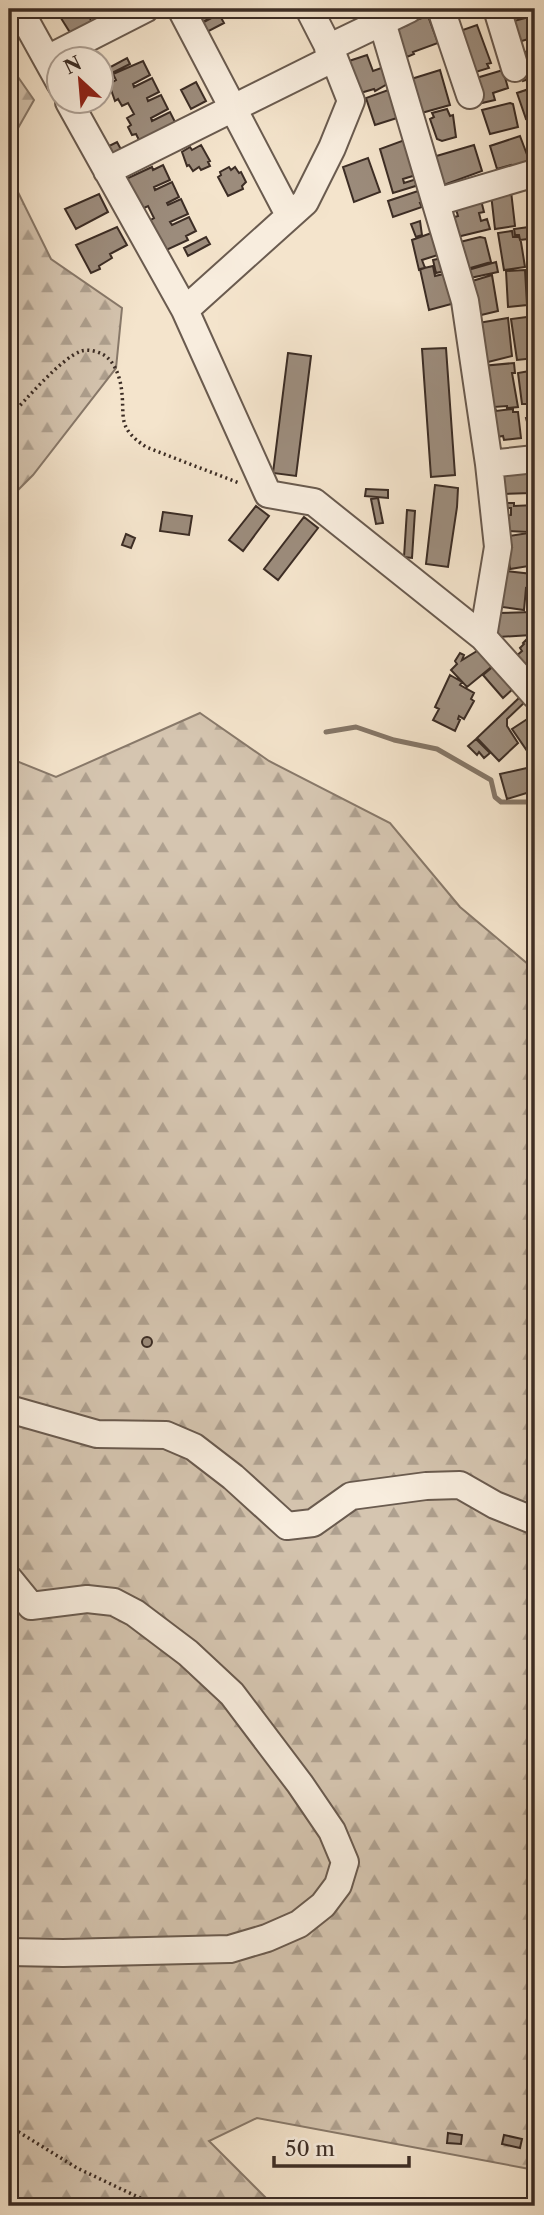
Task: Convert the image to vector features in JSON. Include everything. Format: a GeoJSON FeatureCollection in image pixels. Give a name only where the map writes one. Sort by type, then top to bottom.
{"type":"FeatureCollection","features":[{"type":"Feature","properties":{"kind":"street"},"geometry":{"type":"LineString","coordinates":[[19,9],[46,58]]}},
{"type":"Feature","properties":{"kind":"street"},"geometry":{"type":"LineString","coordinates":[[74,46],[145,9]]}},
{"type":"Feature","properties":{"kind":"street"},"geometry":{"type":"LineString","coordinates":[[181,9],[289,215]]}},
{"type":"Feature","properties":{"kind":"street"},"geometry":{"type":"LineString","coordinates":[[185,310],[305,202],[332,148],[351,101],[309,9]]}},
{"type":"Feature","properties":{"kind":"street"},"geometry":{"type":"LineString","coordinates":[[107,171],[233,108],[409,9]]}},
{"type":"Feature","properties":{"kind":"street"},"geometry":{"type":"LineString","coordinates":[[442,9],[470,95]]}},
{"type":"Feature","properties":{"kind":"street"},"geometry":{"type":"LineString","coordinates":[[496,9],[515,68]]}},
{"type":"Feature","properties":{"kind":"street"},"geometry":{"type":"LineString","coordinates":[[382,22],[465,301],[489,464],[498,547],[483,637]]}},
{"type":"Feature","properties":{"kind":"street"},"geometry":{"type":"LineString","coordinates":[[77,116],[185,310],[268,494],[314,502],[483,637],[535,695]]}},
{"type":"Feature","properties":{"kind":"street"},"geometry":{"type":"LineString","coordinates":[[437,202],[535,173]]}},
{"type":"Feature","properties":{"kind":"street"},"geometry":{"type":"LineString","coordinates":[[489,464],[535,459]]}},
{"type":"Feature","properties":{"kind":"street"},"geometry":{"type":"LineString","coordinates":[[9,1409],[97,1434],[166,1435],[204,1454],[287,1526],[313,1523],[351,1496],[426,1486],[460,1485],[495,1505],[535,1521]]}},
{"type":"Feature","properties":{"kind":"street"},"geometry":{"type":"LineString","coordinates":[[9,1579],[31,1606],[87,1599],[114,1602],[135,1613],[188,1653],[232,1694],[300,1784],[332,1831],[345,1862],[338,1885],[323,1905],[299,1924],[267,1938],[230,1949],[62,1954],[9,1952]]}},
{"type":"Feature","properties":{"kind":"path"},"geometry":{"type":"LineString","coordinates":[[9,417],[66,360],[83,350],[95,351],[107,356],[116,368],[121,384],[123,424],[133,438],[146,447],[268,494]]}},
{"type":"Feature","properties":{"kind":"path"},"geometry":{"type":"LineString","coordinates":[[9,2126],[77,2168],[158,2206]]}},
{"type":"Feature","properties":{"kind":"green space"},"geometry":{"type":"Polygon","coordinates":[[[9,64],[34,100],[9,144],[9,64]]]}},
{"type":"Feature","properties":{"kind":"green space"},"geometry":{"type":"Polygon","coordinates":[[[9,174],[51,259],[122,308],[116,368],[33,475],[9,499],[9,174]]]}},
{"type":"Feature","properties":{"kind":"green space"},"geometry":{"type":"Polygon","coordinates":[[[200,713],[269,761],[390,823],[460,907],[535,970],[535,2170],[257,2118],[209,2141],[274,2206],[9,2206],[9,758],[56,777],[200,713]]]}},
{"type":"Feature","properties":{"kind":"building"},"geometry":{"type":"Polygon","coordinates":[[[71,9],[78,9],[80,12],[87,9],[91,21],[71,34],[59,15],[71,9]]]}},
{"type":"Feature","properties":{"kind":"building"},"geometry":{"type":"Polygon","coordinates":[[[192,9],[228,9],[197,25],[192,9]]]}},
{"type":"Feature","properties":{"kind":"building"},"geometry":{"type":"Polygon","coordinates":[[[219,14],[224,23],[203,34],[198,25],[219,14]]]}},
{"type":"Feature","properties":{"kind":"building"},"geometry":{"type":"Polygon","coordinates":[[[417,15],[419,19],[428,16],[438,43],[407,57],[395,30],[408,25],[405,19],[417,15]]]}},
{"type":"Feature","properties":{"kind":"building"},"geometry":{"type":"Polygon","coordinates":[[[533,16],[535,37],[512,44],[510,22],[533,16]]]}},
{"type":"Feature","properties":{"kind":"building"},"geometry":{"type":"Polygon","coordinates":[[[477,25],[491,63],[487,64],[489,68],[469,74],[454,33],[477,25]]]}},
{"type":"Feature","properties":{"kind":"building"},"geometry":{"type":"Polygon","coordinates":[[[535,49],[535,77],[523,81],[515,55],[535,49]]]}},
{"type":"Feature","properties":{"kind":"building"},"geometry":{"type":"Polygon","coordinates":[[[367,55],[373,71],[384,67],[389,83],[375,91],[374,89],[357,94],[346,62],[367,55]]]}},
{"type":"Feature","properties":{"kind":"building"},"geometry":{"type":"Polygon","coordinates":[[[127,58],[130,64],[116,71],[116,64],[127,58]]]}},
{"type":"Feature","properties":{"kind":"building"},"geometry":{"type":"Polygon","coordinates":[[[143,61],[150,75],[133,84],[134,87],[152,78],[159,92],[147,98],[148,101],[161,95],[168,109],[151,118],[152,121],[170,112],[177,126],[139,140],[136,134],[132,135],[127,118],[134,114],[128,103],[122,106],[118,99],[116,100],[116,73],[143,61]]]}},
{"type":"Feature","properties":{"kind":"building"},"geometry":{"type":"Polygon","coordinates":[[[440,70],[450,105],[418,114],[408,80],[440,70]]]}},
{"type":"Feature","properties":{"kind":"building"},"geometry":{"type":"Polygon","coordinates":[[[503,70],[508,88],[493,93],[495,100],[482,103],[473,79],[503,70]]]}},
{"type":"Feature","properties":{"kind":"building"},"geometry":{"type":"Polygon","coordinates":[[[196,82],[206,101],[191,109],[181,90],[196,82]]]}},
{"type":"Feature","properties":{"kind":"building"},"geometry":{"type":"Polygon","coordinates":[[[535,87],[535,116],[526,119],[517,93],[535,87]]]}},
{"type":"Feature","properties":{"kind":"building"},"geometry":{"type":"Polygon","coordinates":[[[391,89],[400,117],[375,125],[366,98],[391,89]]]}},
{"type":"Feature","properties":{"kind":"building"},"geometry":{"type":"Polygon","coordinates":[[[513,104],[518,127],[490,134],[482,110],[513,104]]]}},
{"type":"Feature","properties":{"kind":"building"},"geometry":{"type":"Polygon","coordinates":[[[447,109],[450,116],[453,115],[456,137],[442,141],[437,139],[430,119],[434,117],[432,113],[447,109]]]}},
{"type":"Feature","properties":{"kind":"building"},"geometry":{"type":"Polygon","coordinates":[[[520,136],[529,160],[512,168],[511,165],[497,169],[490,146],[520,136]]]}},
{"type":"Feature","properties":{"kind":"building"},"geometry":{"type":"Polygon","coordinates":[[[410,138],[416,175],[403,179],[404,183],[420,178],[422,184],[393,193],[380,149],[410,138]]]}},
{"type":"Feature","properties":{"kind":"building"},"geometry":{"type":"Polygon","coordinates":[[[117,142],[124,155],[110,162],[103,149],[117,142]]]}},
{"type":"Feature","properties":{"kind":"building"},"geometry":{"type":"Polygon","coordinates":[[[201,145],[210,166],[201,170],[199,167],[193,171],[187,166],[182,152],[201,145]]]}},
{"type":"Feature","properties":{"kind":"building"},"geometry":{"type":"Polygon","coordinates":[[[474,145],[482,171],[441,186],[433,157],[474,145]]]}},
{"type":"Feature","properties":{"kind":"building"},"geometry":{"type":"Polygon","coordinates":[[[368,158],[380,192],[354,202],[343,167],[368,158]]]}},
{"type":"Feature","properties":{"kind":"building"},"geometry":{"type":"Polygon","coordinates":[[[163,165],[170,180],[154,187],[155,190],[172,182],[179,197],[167,203],[168,205],[181,199],[188,214],[170,222],[172,225],[189,217],[196,231],[186,236],[188,240],[162,252],[147,222],[154,218],[148,206],[140,210],[126,179],[163,165]]]}},
{"type":"Feature","properties":{"kind":"building"},"geometry":{"type":"Polygon","coordinates":[[[229,167],[231,170],[235,167],[241,172],[246,182],[242,186],[243,189],[228,196],[218,177],[220,172],[229,167]]]}},
{"type":"Feature","properties":{"kind":"building"},"geometry":{"type":"Polygon","coordinates":[[[421,190],[425,202],[420,203],[422,207],[393,217],[388,201],[421,190]]]}},
{"type":"Feature","properties":{"kind":"building"},"geometry":{"type":"Polygon","coordinates":[[[511,191],[515,226],[495,229],[491,194],[511,191]]]}},
{"type":"Feature","properties":{"kind":"building"},"geometry":{"type":"Polygon","coordinates":[[[99,194],[108,212],[76,229],[65,209],[99,194]]]}},
{"type":"Feature","properties":{"kind":"building"},"geometry":{"type":"Polygon","coordinates":[[[481,200],[484,212],[479,213],[481,221],[487,219],[490,229],[457,237],[451,218],[458,216],[455,206],[481,200]]]}},
{"type":"Feature","properties":{"kind":"building"},"geometry":{"type":"Polygon","coordinates":[[[420,221],[422,235],[416,237],[411,224],[420,221]]]}},
{"type":"Feature","properties":{"kind":"building"},"geometry":{"type":"Polygon","coordinates":[[[117,227],[127,245],[110,254],[112,258],[91,273],[76,245],[117,227]]]}},
{"type":"Feature","properties":{"kind":"building"},"geometry":{"type":"Polygon","coordinates":[[[529,227],[528,239],[520,240],[519,235],[515,235],[514,229],[529,227]]]}},
{"type":"Feature","properties":{"kind":"building"},"geometry":{"type":"Polygon","coordinates":[[[437,231],[444,253],[422,260],[425,268],[419,270],[412,240],[437,231]]]}},
{"type":"Feature","properties":{"kind":"building"},"geometry":{"type":"Polygon","coordinates":[[[512,231],[513,237],[519,237],[521,242],[525,267],[504,270],[498,233],[512,231]]]}},
{"type":"Feature","properties":{"kind":"building"},"geometry":{"type":"Polygon","coordinates":[[[206,237],[210,244],[188,256],[184,248],[206,237]]]}},
{"type":"Feature","properties":{"kind":"building"},"geometry":{"type":"Polygon","coordinates":[[[485,238],[491,262],[467,269],[460,242],[485,238]]]}},
{"type":"Feature","properties":{"kind":"building"},"geometry":{"type":"Polygon","coordinates":[[[446,257],[449,270],[436,273],[433,260],[446,257]]]}},
{"type":"Feature","properties":{"kind":"building"},"geometry":{"type":"Polygon","coordinates":[[[496,262],[498,272],[470,278],[468,270],[496,262]]]}},
{"type":"Feature","properties":{"kind":"building"},"geometry":{"type":"Polygon","coordinates":[[[433,266],[435,276],[448,273],[455,303],[429,310],[420,269],[433,266]]]}},
{"type":"Feature","properties":{"kind":"building"},"geometry":{"type":"Polygon","coordinates":[[[525,270],[527,305],[508,307],[506,271],[525,270]]]}},
{"type":"Feature","properties":{"kind":"building"},"geometry":{"type":"Polygon","coordinates":[[[492,275],[498,311],[477,316],[469,282],[492,275]]]}},
{"type":"Feature","properties":{"kind":"building"},"geometry":{"type":"Polygon","coordinates":[[[535,316],[535,358],[517,360],[511,319],[535,316]]]}},
{"type":"Feature","properties":{"kind":"building"},"geometry":{"type":"Polygon","coordinates":[[[508,318],[512,356],[484,363],[478,323],[508,318]]]}},
{"type":"Feature","properties":{"kind":"building"},"geometry":{"type":"Polygon","coordinates":[[[446,348],[455,475],[431,477],[422,349],[446,348]]]}},
{"type":"Feature","properties":{"kind":"building"},"geometry":{"type":"Polygon","coordinates":[[[288,353],[311,356],[296,476],[273,473],[288,353]]]}},
{"type":"Feature","properties":{"kind":"building"},"geometry":{"type":"Polygon","coordinates":[[[514,363],[515,373],[512,373],[518,407],[488,405],[482,366],[514,363]]]}},
{"type":"Feature","properties":{"kind":"building"},"geometry":{"type":"Polygon","coordinates":[[[535,370],[535,404],[522,404],[518,373],[535,370]]]}},
{"type":"Feature","properties":{"kind":"building"},"geometry":{"type":"Polygon","coordinates":[[[495,407],[496,411],[513,409],[513,412],[518,412],[521,438],[491,438],[488,408],[495,407]]]}},
{"type":"Feature","properties":{"kind":"building"},"geometry":{"type":"Polygon","coordinates":[[[535,416],[535,436],[531,437],[526,418],[535,416]]]}},
{"type":"Feature","properties":{"kind":"building"},"geometry":{"type":"Polygon","coordinates":[[[509,468],[530,472],[531,493],[502,494],[500,478],[509,468]]]}},
{"type":"Feature","properties":{"kind":"building"},"geometry":{"type":"Polygon","coordinates":[[[435,485],[458,488],[448,567],[426,564],[435,485]]]}},
{"type":"Feature","properties":{"kind":"building"},"geometry":{"type":"Polygon","coordinates":[[[366,489],[388,490],[388,498],[365,496],[366,489]]]}},
{"type":"Feature","properties":{"kind":"building"},"geometry":{"type":"Polygon","coordinates":[[[378,498],[383,523],[376,524],[371,499],[378,498]]]}},
{"type":"Feature","properties":{"kind":"building"},"geometry":{"type":"Polygon","coordinates":[[[503,503],[514,503],[514,506],[535,505],[535,529],[528,532],[506,531],[505,516],[511,515],[511,508],[503,508],[503,503]]]}},
{"type":"Feature","properties":{"kind":"building"},"geometry":{"type":"Polygon","coordinates":[[[256,506],[269,516],[243,551],[229,540],[256,506]]]}},
{"type":"Feature","properties":{"kind":"building"},"geometry":{"type":"Polygon","coordinates":[[[407,510],[415,511],[412,558],[404,557],[407,510]]]}},
{"type":"Feature","properties":{"kind":"building"},"geometry":{"type":"Polygon","coordinates":[[[163,512],[192,516],[189,535],[160,531],[163,512]]]}},
{"type":"Feature","properties":{"kind":"building"},"geometry":{"type":"Polygon","coordinates":[[[304,517],[318,528],[278,580],[264,569],[304,517]]]}},
{"type":"Feature","properties":{"kind":"building"},"geometry":{"type":"Polygon","coordinates":[[[535,532],[535,565],[510,569],[507,548],[512,547],[509,536],[535,532]]]}},
{"type":"Feature","properties":{"kind":"building"},"geometry":{"type":"Polygon","coordinates":[[[126,534],[135,538],[131,548],[122,545],[126,534]]]}},
{"type":"Feature","properties":{"kind":"building"},"geometry":{"type":"Polygon","coordinates":[[[506,571],[532,574],[531,589],[526,588],[524,610],[502,607],[506,571]]]}},
{"type":"Feature","properties":{"kind":"building"},"geometry":{"type":"Polygon","coordinates":[[[533,612],[534,626],[531,626],[531,635],[498,637],[497,613],[533,612]]]}},
{"type":"Feature","properties":{"kind":"building"},"geometry":{"type":"Polygon","coordinates":[[[535,636],[535,680],[515,657],[522,651],[520,648],[523,643],[526,640],[531,645],[533,643],[530,640],[535,636]]]}},
{"type":"Feature","properties":{"kind":"building"},"geometry":{"type":"Polygon","coordinates":[[[482,648],[495,664],[467,687],[451,670],[457,664],[455,661],[460,653],[464,655],[462,660],[482,648]]]}},
{"type":"Feature","properties":{"kind":"building"},"geometry":{"type":"Polygon","coordinates":[[[496,664],[514,688],[503,698],[483,675],[496,664]]]}},
{"type":"Feature","properties":{"kind":"building"},"geometry":{"type":"Polygon","coordinates":[[[450,675],[474,693],[471,699],[474,701],[464,719],[459,716],[455,731],[433,720],[439,709],[435,707],[450,675]]]}},
{"type":"Feature","properties":{"kind":"building"},"geometry":{"type":"Polygon","coordinates":[[[521,696],[526,701],[507,719],[507,726],[518,743],[499,761],[477,738],[521,696]]]}},
{"type":"Feature","properties":{"kind":"building"},"geometry":{"type":"Polygon","coordinates":[[[535,714],[535,756],[532,758],[512,729],[535,714]]]}},
{"type":"Feature","properties":{"kind":"building"},"geometry":{"type":"Polygon","coordinates":[[[476,739],[490,753],[484,758],[468,746],[476,739]]]}},
{"type":"Feature","properties":{"kind":"building"},"geometry":{"type":"Polygon","coordinates":[[[527,768],[533,791],[507,799],[500,774],[527,768]]]}},
{"type":"Feature","properties":{"kind":"building"},"geometry":{"type":"Polygon","coordinates":[[[147,1337],[151,1338],[151,1346],[147,1347],[143,1346],[142,1342],[143,1338],[147,1337]]]}},
{"type":"Feature","properties":{"kind":"building"},"geometry":{"type":"Polygon","coordinates":[[[448,2133],[462,2135],[461,2144],[447,2143],[448,2133]]]}},
{"type":"Feature","properties":{"kind":"building"},"geometry":{"type":"Polygon","coordinates":[[[504,2135],[522,2139],[520,2148],[502,2144],[504,2135]]]}},
{"type":"Feature","properties":{"kind":"waterway"},"geometry":{"type":"LineString","coordinates":[[326,732],[356,727],[394,740],[437,749],[491,780],[495,797],[501,802],[535,802]]}}]}
